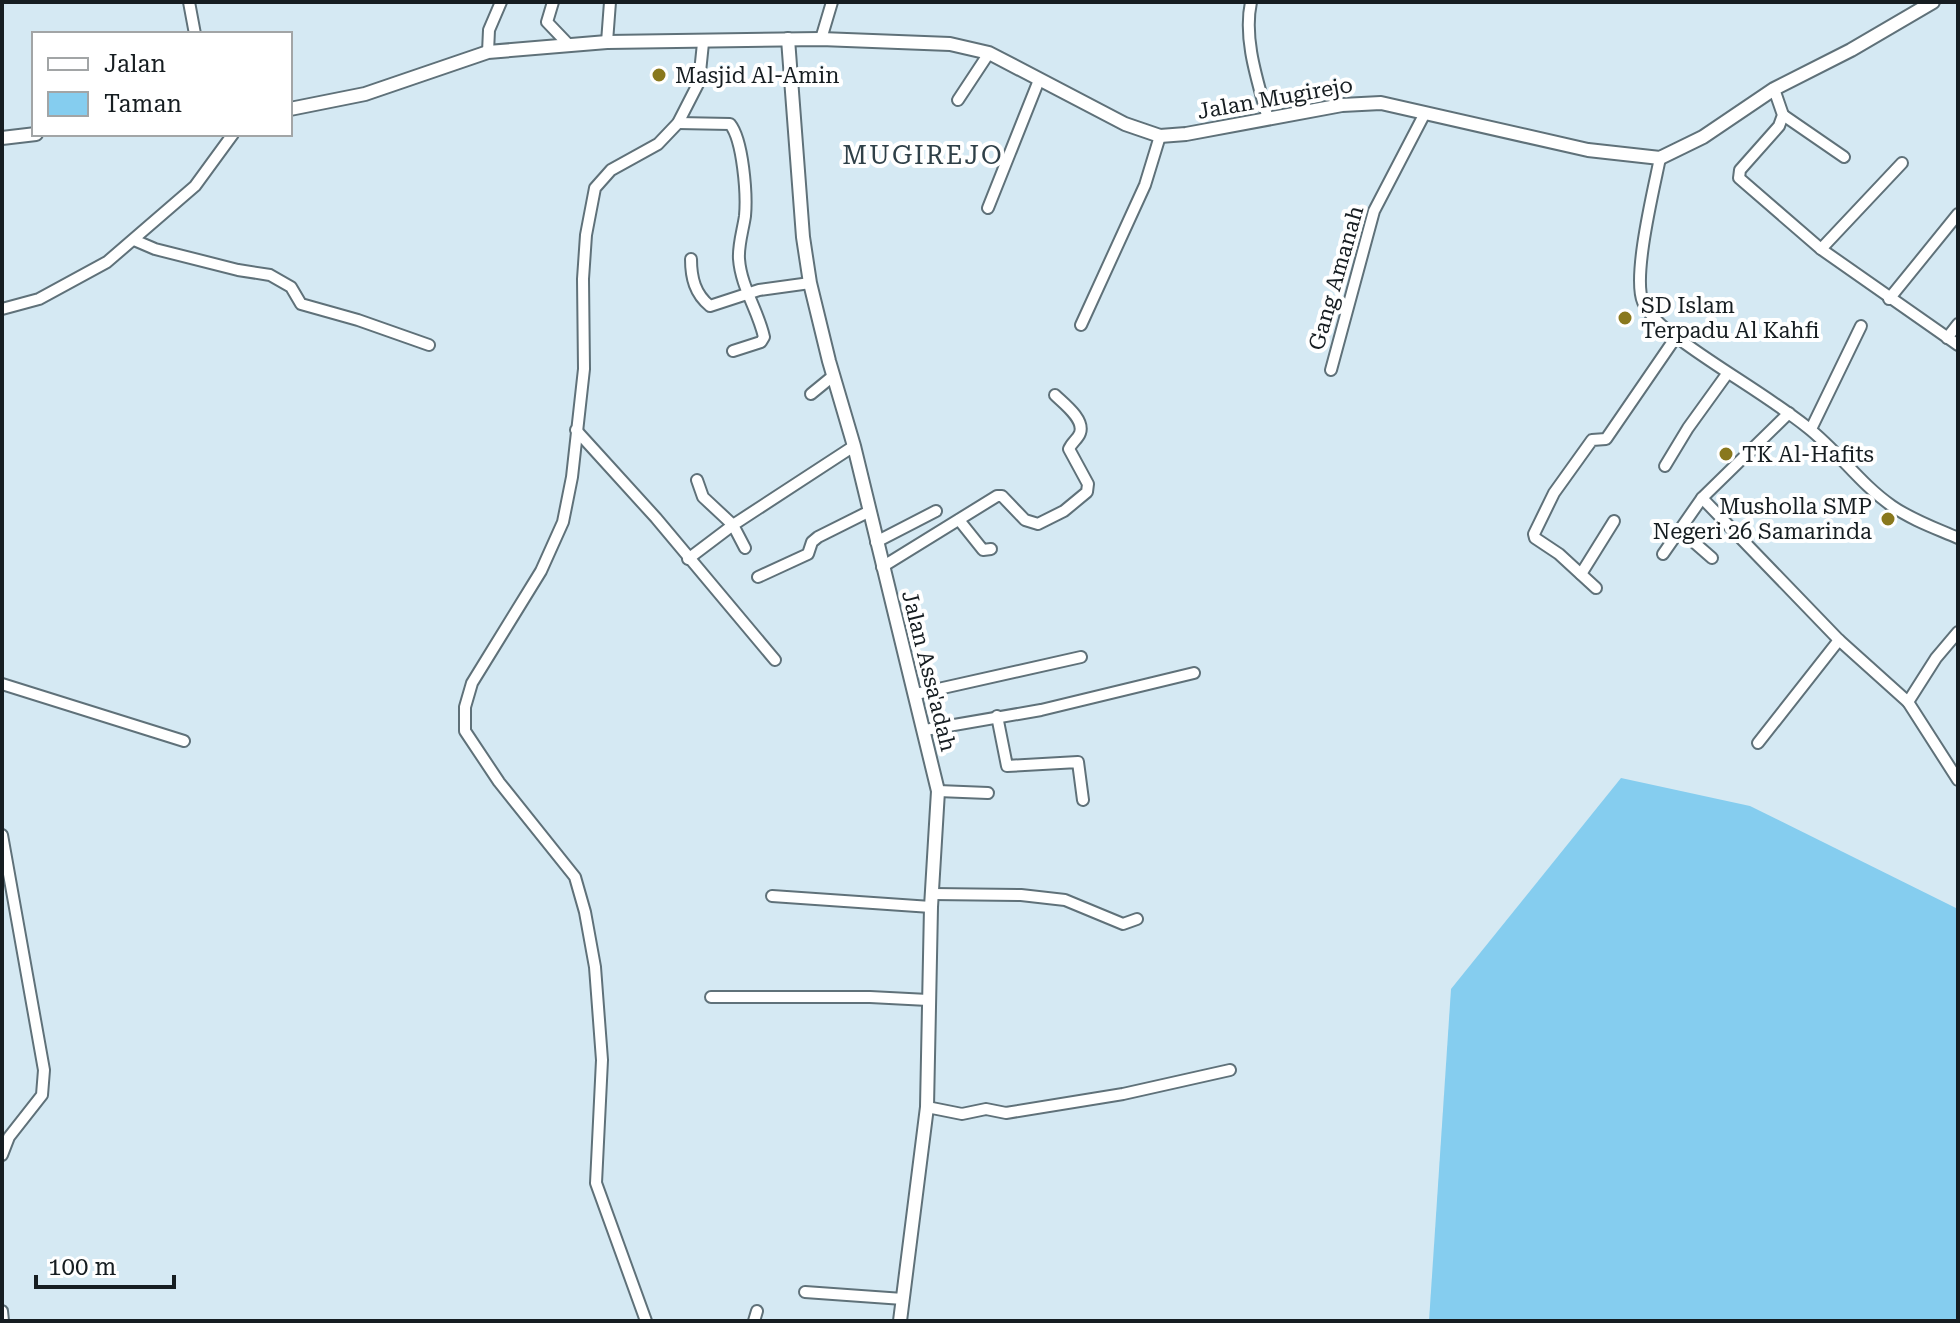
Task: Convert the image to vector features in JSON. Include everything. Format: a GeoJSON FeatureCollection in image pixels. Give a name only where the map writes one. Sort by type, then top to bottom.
{"type":"FeatureCollection","features":[{"type":"Feature","properties":{"kind":"street"},"geometry":{"type":"LineString","coordinates":[[189,2],[194,32]]}},
{"type":"Feature","properties":{"kind":"street"},"geometry":{"type":"LineString","coordinates":[[488,52],[489,30],[501,2]]}},
{"type":"Feature","properties":{"kind":"street"},"geometry":{"type":"LineString","coordinates":[[553,2],[547,22],[569,45]]}},
{"type":"Feature","properties":{"kind":"street"},"geometry":{"type":"LineString","coordinates":[[607,42],[610,2]]}},
{"type":"Feature","properties":{"kind":"street"},"geometry":{"type":"LineString","coordinates":[[821,39],[832,2]]}},
{"type":"Feature","properties":{"kind":"street"},"geometry":{"type":"LineString","coordinates":[[1251,2],[1249,26],[1252,53],[1268,119]]}},
{"type":"Feature","properties":{"kind":"street"},"geometry":{"type":"LineString","coordinates":[[1933,2],[1851,50],[1774,89],[1703,137],[1660,158],[1639,280],[1640,294],[1649,312],[1676,337],[1811,429],[1873,492],[1893,507],[1958,538]]}},
{"type":"Feature","properties":{"kind":"street"},"geometry":{"type":"LineString","coordinates":[[191,20],[202,32]]}},
{"type":"Feature","properties":{"kind":"street","name":"Jalan Assa'adah"},"geometry":{"type":"LineString","coordinates":[[788,39],[802,227],[810,283],[854,446],[938,791],[928,1000],[927,1107],[900,1321]]}},
{"type":"Feature","properties":{"kind":"street","name":"Jalan Mugirejo"},"geometry":{"type":"LineString","coordinates":[[292,109],[365,94],[488,52],[607,42],[821,39],[950,44],[989,53],[1094,110],[1160,136],[1381,103],[1588,150],[1660,158]]}},
{"type":"Feature","properties":{"kind":"street"},"geometry":{"type":"LineString","coordinates":[[646,1321],[596,1183],[602,1060],[595,967],[575,877],[499,782],[465,731],[465,707],[472,683],[541,571],[563,522],[572,477],[584,369],[583,279],[586,235],[595,188],[611,170],[658,144],[678,123],[699,82],[703,43]]}},
{"type":"Feature","properties":{"kind":"street"},"geometry":{"type":"LineString","coordinates":[[958,100],[989,53]]}},
{"type":"Feature","properties":{"kind":"street"},"geometry":{"type":"LineString","coordinates":[[988,208],[1039,80]]}},
{"type":"Feature","properties":{"kind":"street"},"geometry":{"type":"LineString","coordinates":[[1774,89],[1783,115],[1844,157]]}},
{"type":"Feature","properties":{"kind":"street","name":"Gang Amanah"},"geometry":{"type":"LineString","coordinates":[[1331,370],[1374,211],[1425,113]]}},
{"type":"Feature","properties":{"kind":"street"},"geometry":{"type":"LineString","coordinates":[[1783,115],[1779,126],[1740,170],[1739,178],[1821,249],[1958,345]]}},
{"type":"Feature","properties":{"kind":"street"},"geometry":{"type":"LineString","coordinates":[[678,123],[730,124],[733,128],[745,196],[739,258],[747,293],[764,337],[761,342],[733,351]]}},
{"type":"Feature","properties":{"kind":"street"},"geometry":{"type":"LineString","coordinates":[[2,138],[32,134]]}},
{"type":"Feature","properties":{"kind":"street"},"geometry":{"type":"LineString","coordinates":[[2,309],[39,299],[107,262],[195,186],[232,136]]}},
{"type":"Feature","properties":{"kind":"street"},"geometry":{"type":"LineString","coordinates":[[1081,325],[1145,185],[1160,136]]}},
{"type":"Feature","properties":{"kind":"street"},"geometry":{"type":"LineString","coordinates":[[1821,249],[1902,163]]}},
{"type":"Feature","properties":{"kind":"street"},"geometry":{"type":"LineString","coordinates":[[1889,299],[1958,214]]}},
{"type":"Feature","properties":{"kind":"street"},"geometry":{"type":"LineString","coordinates":[[134,240],[155,249],[270,275],[291,287],[301,304],[429,345]]}},
{"type":"Feature","properties":{"kind":"street"},"geometry":{"type":"LineString","coordinates":[[691,259],[691,275],[696,290],[710,306],[747,293],[810,283]]}},
{"type":"Feature","properties":{"kind":"street"},"geometry":{"type":"LineString","coordinates":[[1947,338],[1958,324]]}},
{"type":"Feature","properties":{"kind":"street"},"geometry":{"type":"LineString","coordinates":[[1811,429],[1861,326]]}},
{"type":"Feature","properties":{"kind":"street"},"geometry":{"type":"LineString","coordinates":[[1596,588],[1534,534],[1554,493],[1593,438],[1606,439],[1676,337]]}},
{"type":"Feature","properties":{"kind":"street"},"geometry":{"type":"LineString","coordinates":[[1665,466],[1727,374]]}},
{"type":"Feature","properties":{"kind":"street"},"geometry":{"type":"LineString","coordinates":[[811,394],[833,376]]}},
{"type":"Feature","properties":{"kind":"street"},"geometry":{"type":"LineString","coordinates":[[882,567],[989,500],[1002,496],[1025,520],[1038,524],[1064,511],[1087,492],[1088,484],[1069,449],[1080,434],[1081,427],[1078,418],[1055,395]]}},
{"type":"Feature","properties":{"kind":"street"},"geometry":{"type":"LineString","coordinates":[[1663,554],[1702,498],[1789,413]]}},
{"type":"Feature","properties":{"kind":"street"},"geometry":{"type":"LineString","coordinates":[[576,430],[656,518],[775,660]]}},
{"type":"Feature","properties":{"kind":"street"},"geometry":{"type":"LineString","coordinates":[[688,559],[733,525],[854,446]]}},
{"type":"Feature","properties":{"kind":"street"},"geometry":{"type":"LineString","coordinates":[[697,480],[703,497],[733,525],[745,548]]}},
{"type":"Feature","properties":{"kind":"street"},"geometry":{"type":"LineString","coordinates":[[1702,498],[1839,640],[1908,702],[1958,780]]}},
{"type":"Feature","properties":{"kind":"street"},"geometry":{"type":"LineString","coordinates":[[876,542],[936,511]]}},
{"type":"Feature","properties":{"kind":"street"},"geometry":{"type":"LineString","coordinates":[[758,577],[808,554],[812,542],[818,537],[868,512]]}},
{"type":"Feature","properties":{"kind":"street"},"geometry":{"type":"LineString","coordinates":[[959,520],[983,550],[991,549]]}},
{"type":"Feature","properties":{"kind":"street"},"geometry":{"type":"LineString","coordinates":[[1581,574],[1614,521]]}},
{"type":"Feature","properties":{"kind":"street"},"geometry":{"type":"LineString","coordinates":[[1680,530],[1712,558]]}},
{"type":"Feature","properties":{"kind":"street"},"geometry":{"type":"LineString","coordinates":[[1908,702],[1936,658],[1958,632]]}},
{"type":"Feature","properties":{"kind":"street"},"geometry":{"type":"LineString","coordinates":[[1758,743],[1839,640]]}},
{"type":"Feature","properties":{"kind":"street"},"geometry":{"type":"LineString","coordinates":[[916,694],[1081,657]]}},
{"type":"Feature","properties":{"kind":"street"},"geometry":{"type":"LineString","coordinates":[[925,730],[1041,710],[1194,673]]}},
{"type":"Feature","properties":{"kind":"street"},"geometry":{"type":"LineString","coordinates":[[2,684],[184,741]]}},
{"type":"Feature","properties":{"kind":"street"},"geometry":{"type":"LineString","coordinates":[[997,716],[1007,766],[1078,762],[1083,800]]}},
{"type":"Feature","properties":{"kind":"street"},"geometry":{"type":"LineString","coordinates":[[938,791],[988,793]]}},
{"type":"Feature","properties":{"kind":"street"},"geometry":{"type":"LineString","coordinates":[[2,835],[44,1070],[42,1095],[9,1137],[2,1155]]}},
{"type":"Feature","properties":{"kind":"street"},"geometry":{"type":"LineString","coordinates":[[772,896],[932,900],[1035,897],[1065,900],[1123,924],[1137,919]]}},
{"type":"Feature","properties":{"kind":"street"},"geometry":{"type":"LineString","coordinates":[[711,997],[928,1000]]}},
{"type":"Feature","properties":{"kind":"street"},"geometry":{"type":"LineString","coordinates":[[927,1107],[962,1114],[986,1109],[1006,1113],[1123,1094],[1230,1070]]}},
{"type":"Feature","properties":{"kind":"street"},"geometry":{"type":"LineString","coordinates":[[805,1292],[903,1299]]}},
{"type":"Feature","properties":{"kind":"street"},"geometry":{"type":"LineString","coordinates":[[2,1311],[3,1321]]}},
{"type":"Feature","properties":{"kind":"green space"},"geometry":{"type":"Polygon","coordinates":[[[1621,778],[1750,806],[1958,909],[1958,1321],[1429,1321],[1451,989],[1621,778]]]}},
{"type":"Feature","properties":{"kind":"place","name":"Masjid Al-Amin"},"geometry":{"type":"Point","coordinates":[659,75]}},
{"type":"Feature","properties":{"kind":"place","name":"SD Islam Terpadu Al Kahfi"},"geometry":{"type":"Point","coordinates":[1625,318]}},
{"type":"Feature","properties":{"kind":"place","name":"TK Al-Hafits"},"geometry":{"type":"Point","coordinates":[1726,454]}},
{"type":"Feature","properties":{"kind":"place","name":"Musholla SMP Negeri 26 Samarinda"},"geometry":{"type":"Point","coordinates":[1888,519]}},
{"type":"Feature","properties":{"kind":"district","name":"MUGIREJO"},"geometry":{"type":"Point","coordinates":[923,155]}}]}
